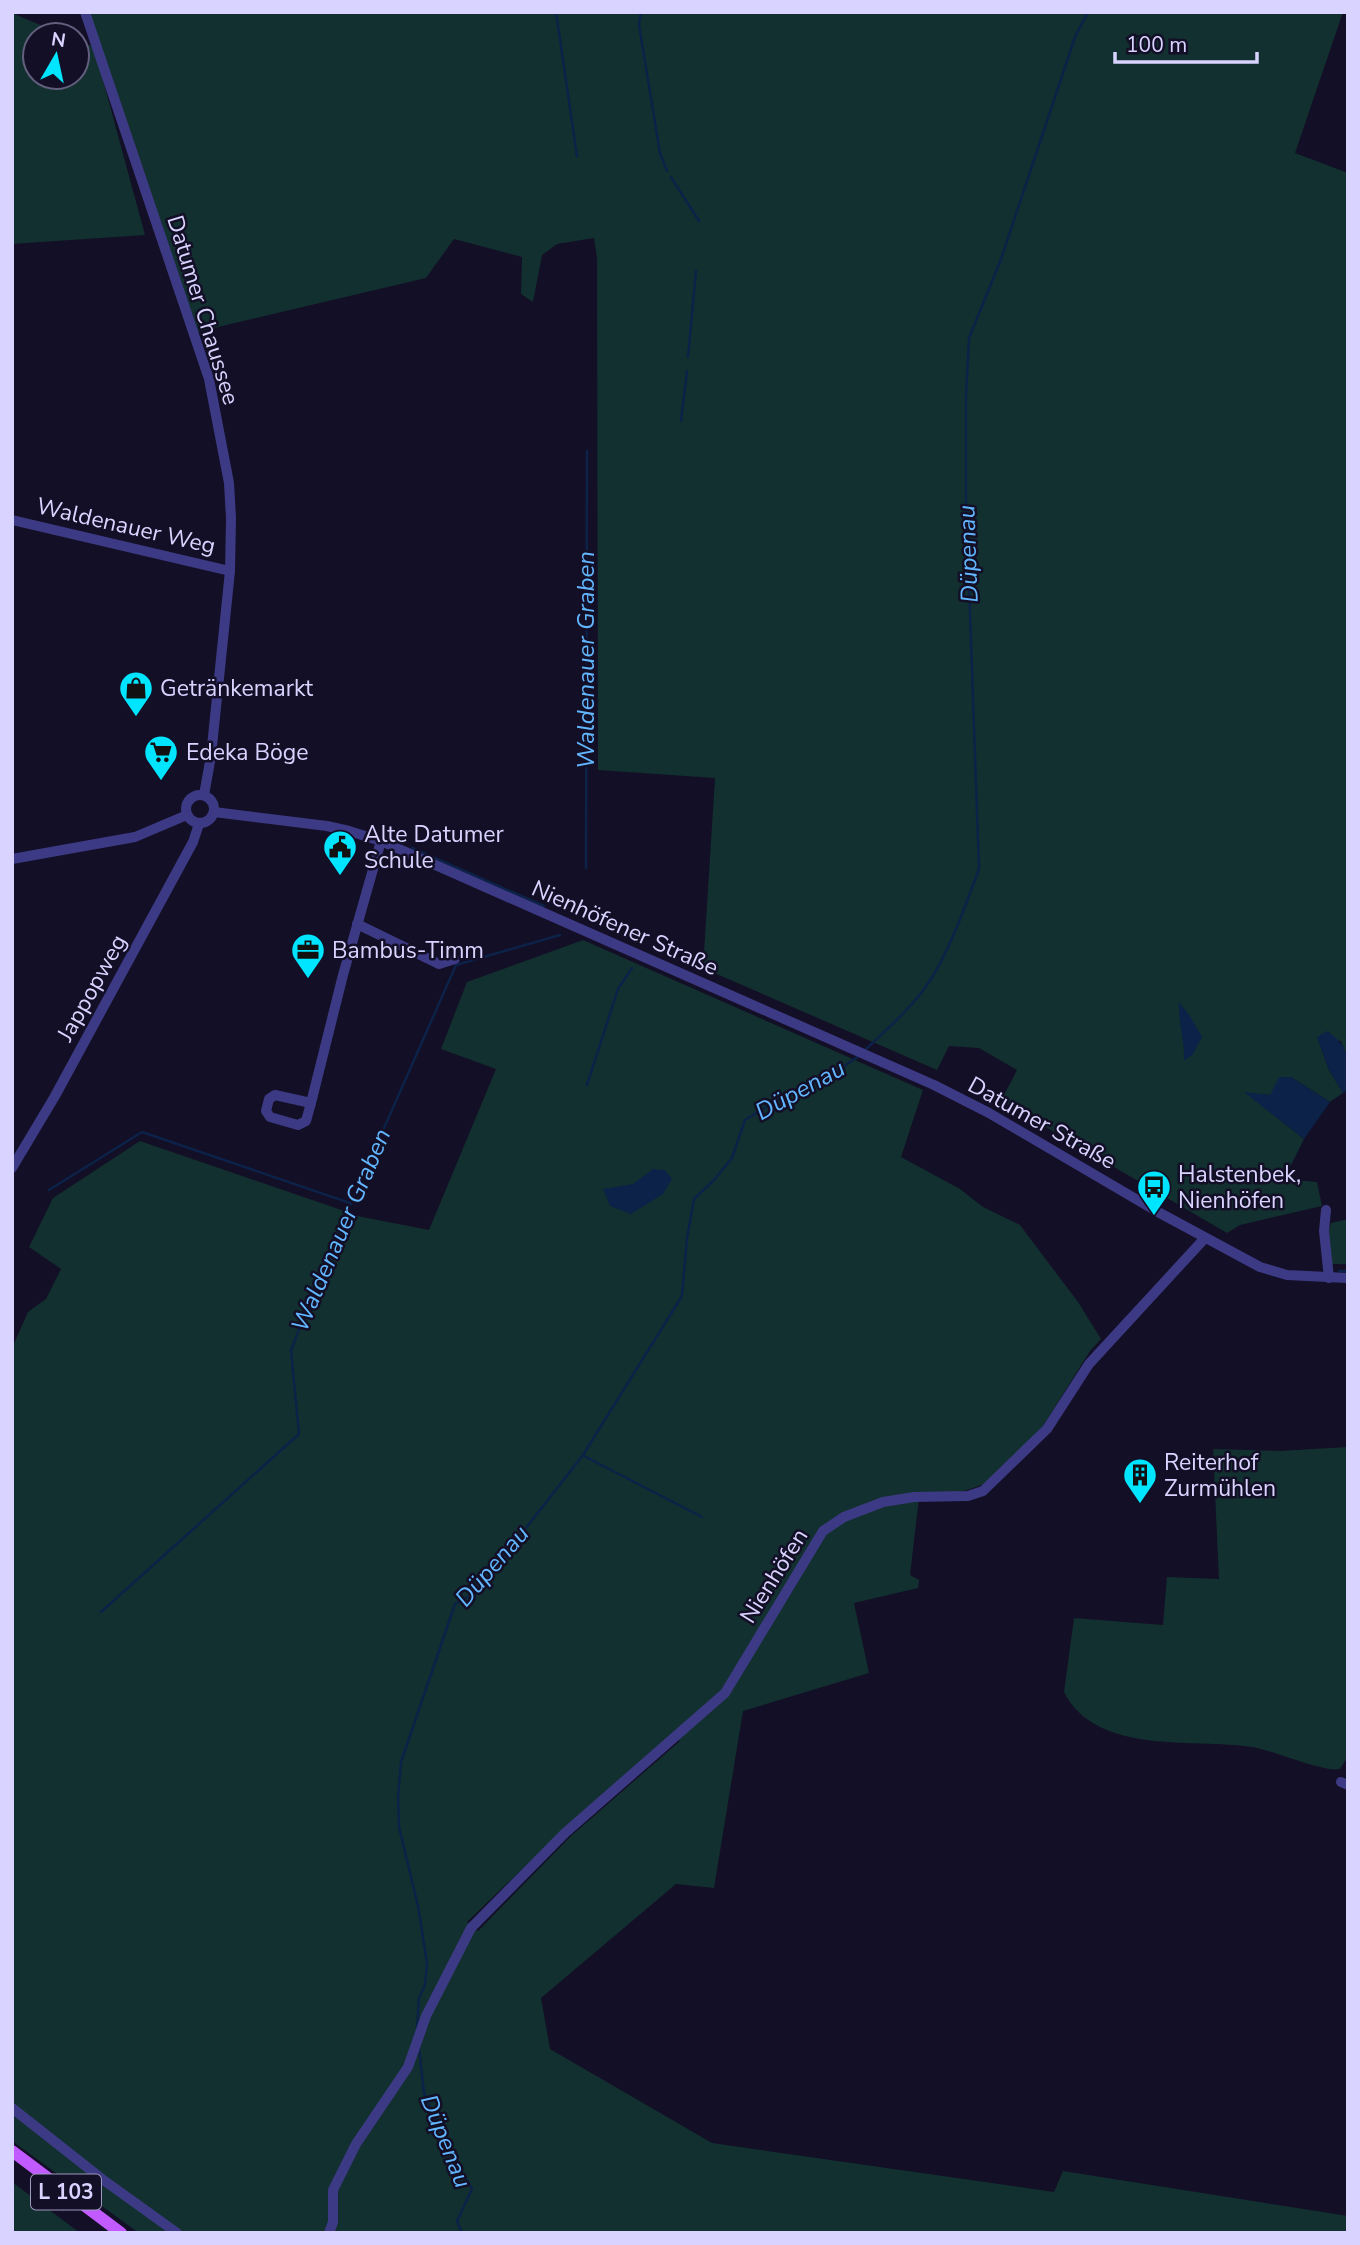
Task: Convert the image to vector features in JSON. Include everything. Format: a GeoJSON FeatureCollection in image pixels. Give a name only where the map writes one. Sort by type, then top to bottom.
{"type":"FeatureCollection","features":[{"type":"Feature","properties":{"kind":"main road","name":"L 103"},"geometry":{"type":"LineString","coordinates":[[12,2151],[121,2233]]}},
{"type":"Feature","properties":{"kind":"street","name":"Datumer Chaussee"},"geometry":{"type":"LineString","coordinates":[[85,12],[209,379],[231,501],[230,571],[213,737],[204,795]]}},
{"type":"Feature","properties":{"kind":"street","name":"Waldenauer Weg"},"geometry":{"type":"LineString","coordinates":[[12,520],[230,571]]}},
{"type":"Feature","properties":{"kind":"street"},"geometry":{"type":"LineString","coordinates":[[196,795],[204,795],[214,805],[214,812],[209,821],[199,824],[187,815],[186,807],[189,800],[196,795]]}},
{"type":"Feature","properties":{"kind":"street","name":"Nienhöfener Straße"},"geometry":{"type":"LineString","coordinates":[[214,812],[327,826],[381,841],[870,1056]]}},
{"type":"Feature","properties":{"kind":"street"},"geometry":{"type":"LineString","coordinates":[[12,859],[135,837],[187,815]]}},
{"type":"Feature","properties":{"kind":"street","name":"Jappopweg"},"geometry":{"type":"LineString","coordinates":[[12,1168],[136,949],[193,842],[199,824]]}},
{"type":"Feature","properties":{"kind":"street"},"geometry":{"type":"LineString","coordinates":[[311,1103],[275,1095],[269,1099],[265,1111],[270,1118],[298,1125],[306,1121],[311,1103],[357,924],[381,841]]}},
{"type":"Feature","properties":{"kind":"street"},"geometry":{"type":"LineString","coordinates":[[357,924],[439,964],[455,959]]}},
{"type":"Feature","properties":{"kind":"street","name":"Datumer Straße"},"geometry":{"type":"LineString","coordinates":[[870,1056],[989,1112],[1205,1238],[1260,1267],[1287,1275],[1348,1278]]}},
{"type":"Feature","properties":{"kind":"street"},"geometry":{"type":"LineString","coordinates":[[1326,1210],[1324,1231],[1329,1278]]}},
{"type":"Feature","properties":{"kind":"street","name":"Nienhöfen"},"geometry":{"type":"LineString","coordinates":[[329,2233],[333,2190],[356,2144],[408,2067],[426,2016],[471,1928],[565,1833],[725,1693],[823,1531],[844,1517],[884,1502],[914,1497],[968,1496],[983,1492],[1047,1429],[1089,1364],[1205,1238]]}},
{"type":"Feature","properties":{"kind":"street"},"geometry":{"type":"LineString","coordinates":[[12,2108],[102,2179],[177,2233]]}},
{"type":"Feature","properties":{"kind":"green space"},"geometry":{"type":"Polygon","coordinates":[[[88,12],[1343,12],[1295,153],[1348,173],[1348,1059],[1341,1041],[1317,1037],[1329,1070],[1343,1093],[1330,1102],[1291,1077],[1270,1095],[1246,1093],[1304,1139],[1284,1179],[1317,1182],[1322,1206],[1240,1225],[1227,1233],[1001,1101],[1017,1070],[979,1048],[949,1046],[937,1070],[703,968],[715,778],[598,770],[597,258],[594,238],[557,244],[542,255],[533,302],[521,294],[522,257],[454,239],[426,278],[197,332],[88,12]]]}},
{"type":"Feature","properties":{"kind":"green space"},"geometry":{"type":"Polygon","coordinates":[[[12,13],[31,21],[21,21],[21,91],[91,91],[91,46],[94,47],[145,235],[12,244],[12,13]]]}},
{"type":"Feature","properties":{"kind":"green space"},"geometry":{"type":"Polygon","coordinates":[[[583,940],[923,1090],[901,1157],[960,1189],[983,1207],[1020,1225],[1078,1302],[1101,1339],[1090,1351],[1043,1426],[997,1480],[958,1493],[919,1498],[910,1575],[919,1580],[918,1588],[854,1603],[869,1673],[743,1711],[714,1888],[676,1884],[541,1998],[550,2049],[712,2143],[1054,2192],[1063,2171],[1348,2216],[1348,2233],[139,2233],[12,2141],[12,1348],[28,1312],[46,1299],[61,1269],[29,1247],[53,1198],[140,1141],[362,1217],[429,1230],[496,1069],[441,1049],[467,982],[583,940]],[[673,1734],[561,1832],[467,1922],[478,1931],[571,1836],[680,1741],[673,1734]]]}},
{"type":"Feature","properties":{"kind":"green space"},"geometry":{"type":"Polygon","coordinates":[[[1348,1219],[1348,1264],[1332,1264],[1328,1234],[1331,1223],[1348,1219]]]}},
{"type":"Feature","properties":{"kind":"green space"},"geometry":{"type":"Polygon","coordinates":[[[1348,1447],[1348,1756],[1340,1769],[1322,1768],[1252,1747],[1175,1743],[1122,1735],[1099,1726],[1079,1712],[1064,1692],[1074,1618],[1163,1625],[1167,1577],[1219,1579],[1213,1449],[1279,1451],[1348,1447]]]}},
{"type":"Feature","properties":{"kind":"green space"},"geometry":{"type":"Polygon","coordinates":[[[12,2182],[80,2233],[12,2233],[12,2182]]]}},
{"type":"Feature","properties":{"kind":"water"},"geometry":{"type":"Polygon","coordinates":[[[1179,1002],[1202,1037],[1193,1054],[1184,1061],[1180,1017],[1179,1002]]]}},
{"type":"Feature","properties":{"kind":"water"},"geometry":{"type":"Polygon","coordinates":[[[1327,1031],[1341,1043],[1347,1056],[1348,1089],[1343,1093],[1329,1070],[1317,1037],[1327,1031]]]}},
{"type":"Feature","properties":{"kind":"water"},"geometry":{"type":"Polygon","coordinates":[[[1279,1077],[1291,1077],[1330,1102],[1304,1139],[1244,1092],[1270,1095],[1279,1077]]]}},
{"type":"Feature","properties":{"kind":"water"},"geometry":{"type":"Polygon","coordinates":[[[653,1169],[665,1170],[672,1179],[663,1194],[631,1214],[610,1206],[603,1189],[633,1184],[653,1169]]]}},
{"type":"Feature","properties":{"kind":"waterway"},"geometry":{"type":"LineString","coordinates":[[556,12],[577,156]]}},
{"type":"Feature","properties":{"kind":"waterway"},"geometry":{"type":"LineString","coordinates":[[641,12],[639,25],[660,153],[667,171]]}},
{"type":"Feature","properties":{"kind":"waterway","name":"Düpenau"},"geometry":{"type":"LineString","coordinates":[[864,1051],[908,1008],[931,979],[952,939],[979,869],[966,499],[969,338],[1000,262],[1075,37],[1088,12]]}},
{"type":"Feature","properties":{"kind":"waterway"},"geometry":{"type":"LineString","coordinates":[[671,177],[699,221]]}},
{"type":"Feature","properties":{"kind":"waterway"},"geometry":{"type":"LineString","coordinates":[[688,357],[696,271]]}},
{"type":"Feature","properties":{"kind":"waterway"},"geometry":{"type":"LineString","coordinates":[[681,421],[687,371]]}},
{"type":"Feature","properties":{"kind":"waterway","name":"Waldenauer Graben"},"geometry":{"type":"LineString","coordinates":[[586,868],[587,451]]}},
{"type":"Feature","properties":{"kind":"waterway"},"geometry":{"type":"LineString","coordinates":[[412,848],[544,906]]}},
{"type":"Feature","properties":{"kind":"waterway","name":"Waldenauer Graben"},"geometry":{"type":"LineString","coordinates":[[101,1612],[299,1434],[291,1351],[317,1280],[456,965],[560,935]]}},
{"type":"Feature","properties":{"kind":"waterway"},"geometry":{"type":"LineString","coordinates":[[587,1085],[618,989],[632,968]]}},
{"type":"Feature","properties":{"kind":"waterway","name":"Düpenau"},"geometry":{"type":"LineString","coordinates":[[417,2028],[419,1998],[425,1985],[427,1963],[418,1906],[399,1827],[401,1762],[455,1604],[475,1593],[583,1455],[682,1296],[687,1238],[694,1199],[732,1158],[745,1120],[789,1093],[833,1074],[859,1056]]}},
{"type":"Feature","properties":{"kind":"waterway"},"geometry":{"type":"LineString","coordinates":[[49,1190],[142,1132],[350,1203]]}},
{"type":"Feature","properties":{"kind":"waterway"},"geometry":{"type":"LineString","coordinates":[[1339,1271],[1348,1271]]}},
{"type":"Feature","properties":{"kind":"waterway"},"geometry":{"type":"LineString","coordinates":[[584,1456],[702,1517]]}},
{"type":"Feature","properties":{"kind":"waterway","name":"Düpenau"},"geometry":{"type":"LineString","coordinates":[[419,2048],[424,2093],[450,2153],[472,2189],[457,2221],[462,2233]]}},
{"type":"Feature","properties":{"kind":"place","name":"Getränkemarkt"},"geometry":{"type":"Point","coordinates":[136,718]}},
{"type":"Feature","properties":{"kind":"place","name":"Edeka Böge"},"geometry":{"type":"Point","coordinates":[161,782]}},
{"type":"Feature","properties":{"kind":"place","name":"Alte Datumer Schule"},"geometry":{"type":"Point","coordinates":[340,877]}},
{"type":"Feature","properties":{"kind":"place","name":"Bambus-Timm"},"geometry":{"type":"Point","coordinates":[308,980]}},
{"type":"Feature","properties":{"kind":"place","name":"Halstenbek, Nienhöfen"},"geometry":{"type":"Point","coordinates":[1154,1217]}},
{"type":"Feature","properties":{"kind":"place","name":"Reiterhof Zurmühlen"},"geometry":{"type":"Point","coordinates":[1140,1505]}}]}
